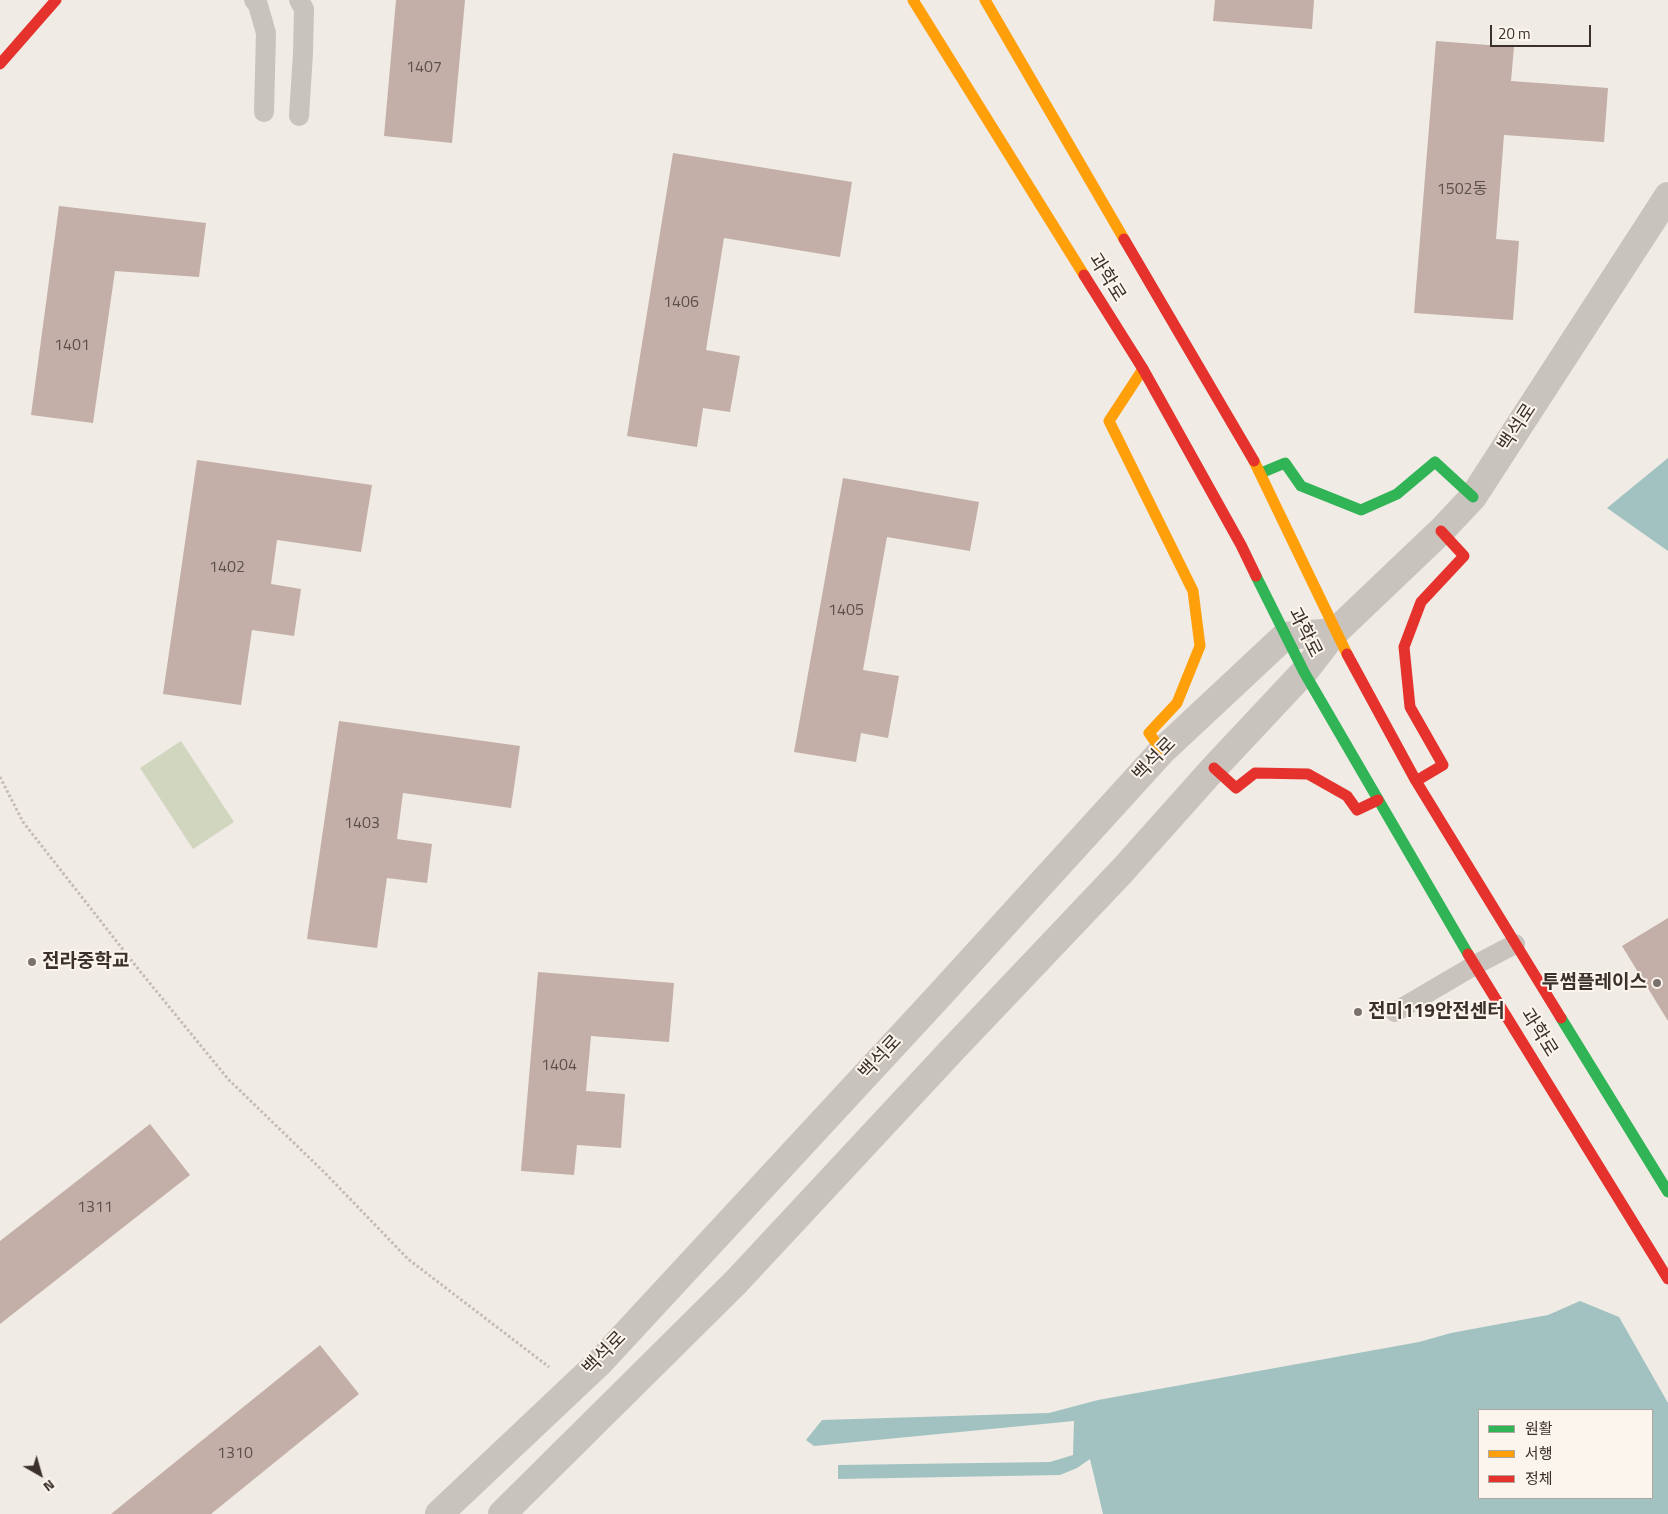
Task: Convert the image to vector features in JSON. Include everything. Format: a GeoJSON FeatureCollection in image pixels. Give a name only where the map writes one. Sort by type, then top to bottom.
{"type":"FeatureCollection","features":[{"type":"Feature","properties":{"kind":"street"},"geometry":{"type":"LineString","coordinates":[[0,64],[56,0]]}},
{"type":"Feature","properties":{"kind":"street","name":"과학로"},"geometry":{"type":"LineString","coordinates":[[914,0],[1143,369],[1241,545],[1304,672],[1475,965],[1668,1279]]}},
{"type":"Feature","properties":{"kind":"street","name":"과학로"},"geometry":{"type":"LineString","coordinates":[[985,0],[1261,473],[1335,632],[1416,781],[1668,1192]]}},
{"type":"Feature","properties":{"kind":"street","name":"백석로"},"geometry":{"type":"LineString","coordinates":[[502,1514],[736,1282],[1122,871],[1214,768],[1304,672],[1335,632],[1441,531],[1473,497],[1668,196]]}},
{"type":"Feature","properties":{"kind":"street"},"geometry":{"type":"LineString","coordinates":[[1143,369],[1109,420],[1192,591],[1200,646],[1177,704],[1149,733],[1162,751]]}},
{"type":"Feature","properties":{"kind":"street"},"geometry":{"type":"LineString","coordinates":[[1261,473],[1285,463],[1301,486],[1361,510],[1398,494],[1435,462],[1473,497]]}},
{"type":"Feature","properties":{"kind":"street"},"geometry":{"type":"LineString","coordinates":[[1416,781],[1443,765],[1410,707],[1404,647],[1421,602],[1464,556],[1441,531]]}},
{"type":"Feature","properties":{"kind":"street"},"geometry":{"type":"LineString","coordinates":[[1285,636],[1335,632]]}},
{"type":"Feature","properties":{"kind":"street","name":"백석로"},"geometry":{"type":"LineString","coordinates":[[439,1514],[600,1362],[937,998],[1162,751],[1285,636]]}},
{"type":"Feature","properties":{"kind":"street"},"geometry":{"type":"LineString","coordinates":[[1214,768],[1236,788],[1255,773],[1308,774],[1346,796],[1357,810],[1378,800]]}},
{"type":"Feature","properties":{"kind":"lane"},"geometry":{"type":"LineString","coordinates":[[254,0],[258,5],[266,33],[264,112]]}},
{"type":"Feature","properties":{"kind":"lane"},"geometry":{"type":"LineString","coordinates":[[299,0],[304,9],[299,116]]}},
{"type":"Feature","properties":{"kind":"lane"},"geometry":{"type":"LineString","coordinates":[[1395,1012],[1515,944]]}},
{"type":"Feature","properties":{"kind":"path"},"geometry":{"type":"LineString","coordinates":[[0,777],[23,822],[139,970],[228,1079],[325,1173],[408,1259],[554,1371]]}},
{"type":"Feature","properties":{"kind":"green space"},"geometry":{"type":"Polygon","coordinates":[[[181,741],[234,822],[193,849],[140,768],[181,741]]]}},
{"type":"Feature","properties":{"kind":"water"},"geometry":{"type":"Polygon","coordinates":[[[1668,458],[1668,551],[1607,508],[1668,458]]]}},
{"type":"Feature","properties":{"kind":"water"},"geometry":{"type":"Polygon","coordinates":[[[1580,1301],[1619,1317],[1668,1403],[1668,1514],[1103,1514],[1090,1459],[1077,1468],[1060,1475],[838,1479],[838,1465],[1050,1462],[1073,1455],[1074,1421],[814,1446],[806,1440],[822,1420],[1049,1413],[1098,1400],[1419,1342],[1451,1333],[1548,1315],[1580,1301]]]}},
{"type":"Feature","properties":{"kind":"building"},"geometry":{"type":"Polygon","coordinates":[[[396,0],[465,0],[452,143],[384,136],[396,0]]]}},
{"type":"Feature","properties":{"kind":"building"},"geometry":{"type":"Polygon","coordinates":[[[1215,0],[1314,0],[1312,29],[1213,21],[1215,0]]]}},
{"type":"Feature","properties":{"kind":"building"},"geometry":{"type":"Polygon","coordinates":[[[1436,41],[1514,47],[1511,81],[1608,88],[1604,142],[1504,135],[1496,239],[1519,241],[1513,320],[1414,313],[1436,41]]]}},
{"type":"Feature","properties":{"kind":"building"},"geometry":{"type":"Polygon","coordinates":[[[673,153],[852,182],[840,257],[724,238],[706,350],[740,356],[730,412],[703,408],[697,447],[627,436],[673,153]]]}},
{"type":"Feature","properties":{"kind":"building"},"geometry":{"type":"Polygon","coordinates":[[[59,206],[206,223],[199,277],[115,271],[93,423],[31,415],[59,206]]]}},
{"type":"Feature","properties":{"kind":"building"},"geometry":{"type":"Polygon","coordinates":[[[197,460],[372,485],[361,552],[277,540],[271,584],[301,589],[294,636],[252,630],[241,705],[163,694],[197,460]]]}},
{"type":"Feature","properties":{"kind":"building"},"geometry":{"type":"Polygon","coordinates":[[[843,478],[979,502],[970,551],[887,537],[863,670],[899,676],[888,738],[861,733],[856,762],[794,752],[843,478]]]}},
{"type":"Feature","properties":{"kind":"building"},"geometry":{"type":"Polygon","coordinates":[[[339,721],[520,746],[511,808],[403,793],[397,839],[432,844],[427,883],[387,878],[377,948],[307,939],[339,721]]]}},
{"type":"Feature","properties":{"kind":"building","name":"투썸플레이스"},"geometry":{"type":"Polygon","coordinates":[[[1668,918],[1668,1021],[1622,946],[1668,918]]]}},
{"type":"Feature","properties":{"kind":"building"},"geometry":{"type":"Polygon","coordinates":[[[538,972],[674,983],[669,1042],[591,1036],[586,1091],[625,1094],[621,1148],[577,1145],[574,1175],[521,1171],[538,972]]]}},
{"type":"Feature","properties":{"kind":"building"},"geometry":{"type":"Polygon","coordinates":[[[150,1124],[190,1175],[0,1324],[0,1241],[150,1124]]]}},
{"type":"Feature","properties":{"kind":"building"},"geometry":{"type":"Polygon","coordinates":[[[320,1345],[359,1394],[211,1514],[111,1514],[320,1345]]]}},
{"type":"Feature","properties":{"kind":"traffic: fast"},"geometry":{"type":"LineString","coordinates":[[1261,473],[1285,463],[1301,486],[1361,510],[1397,494],[1435,462],[1473,497]]}},
{"type":"Feature","properties":{"kind":"traffic: fast"},"geometry":{"type":"LineString","coordinates":[[1256,576],[1304,672],[1468,954]]}},
{"type":"Feature","properties":{"kind":"traffic: fast"},"geometry":{"type":"LineString","coordinates":[[1561,1018],[1668,1192]]}},
{"type":"Feature","properties":{"kind":"traffic: slow"},"geometry":{"type":"LineString","coordinates":[[913,0],[1084,275]]}},
{"type":"Feature","properties":{"kind":"traffic: slow"},"geometry":{"type":"LineString","coordinates":[[985,0],[1124,239]]}},
{"type":"Feature","properties":{"kind":"traffic: slow"},"geometry":{"type":"LineString","coordinates":[[1143,369],[1109,421],[1193,591],[1200,646],[1177,703],[1149,733],[1162,751]]}},
{"type":"Feature","properties":{"kind":"traffic: slow"},"geometry":{"type":"LineString","coordinates":[[1254,461],[1347,654]]}},
{"type":"Feature","properties":{"kind":"traffic: jam"},"geometry":{"type":"LineString","coordinates":[[0,64],[56,0]]}},
{"type":"Feature","properties":{"kind":"traffic: jam"},"geometry":{"type":"LineString","coordinates":[[1124,239],[1254,461]]}},
{"type":"Feature","properties":{"kind":"traffic: jam"},"geometry":{"type":"LineString","coordinates":[[1084,275],[1143,369],[1241,545],[1256,576]]}},
{"type":"Feature","properties":{"kind":"traffic: jam"},"geometry":{"type":"LineString","coordinates":[[1416,781],[1443,765],[1410,707],[1404,647],[1421,602],[1464,556],[1441,531]]}},
{"type":"Feature","properties":{"kind":"traffic: jam"},"geometry":{"type":"LineString","coordinates":[[1347,654],[1416,781],[1561,1018]]}},
{"type":"Feature","properties":{"kind":"traffic: jam"},"geometry":{"type":"LineString","coordinates":[[1214,768],[1236,788],[1255,773],[1308,774],[1347,796],[1357,810],[1378,800]]}},
{"type":"Feature","properties":{"kind":"traffic: jam"},"geometry":{"type":"LineString","coordinates":[[1468,954],[1668,1279]]}},
{"type":"Feature","properties":{"kind":"place","name":"전라중학교"},"geometry":{"type":"Point","coordinates":[32,962]}},
{"type":"Feature","properties":{"kind":"place","name":"투썸플레이스"},"geometry":{"type":"Point","coordinates":[1657,983]}},
{"type":"Feature","properties":{"kind":"place","name":"전미119안전센터"},"geometry":{"type":"Point","coordinates":[1358,1012]}}]}
